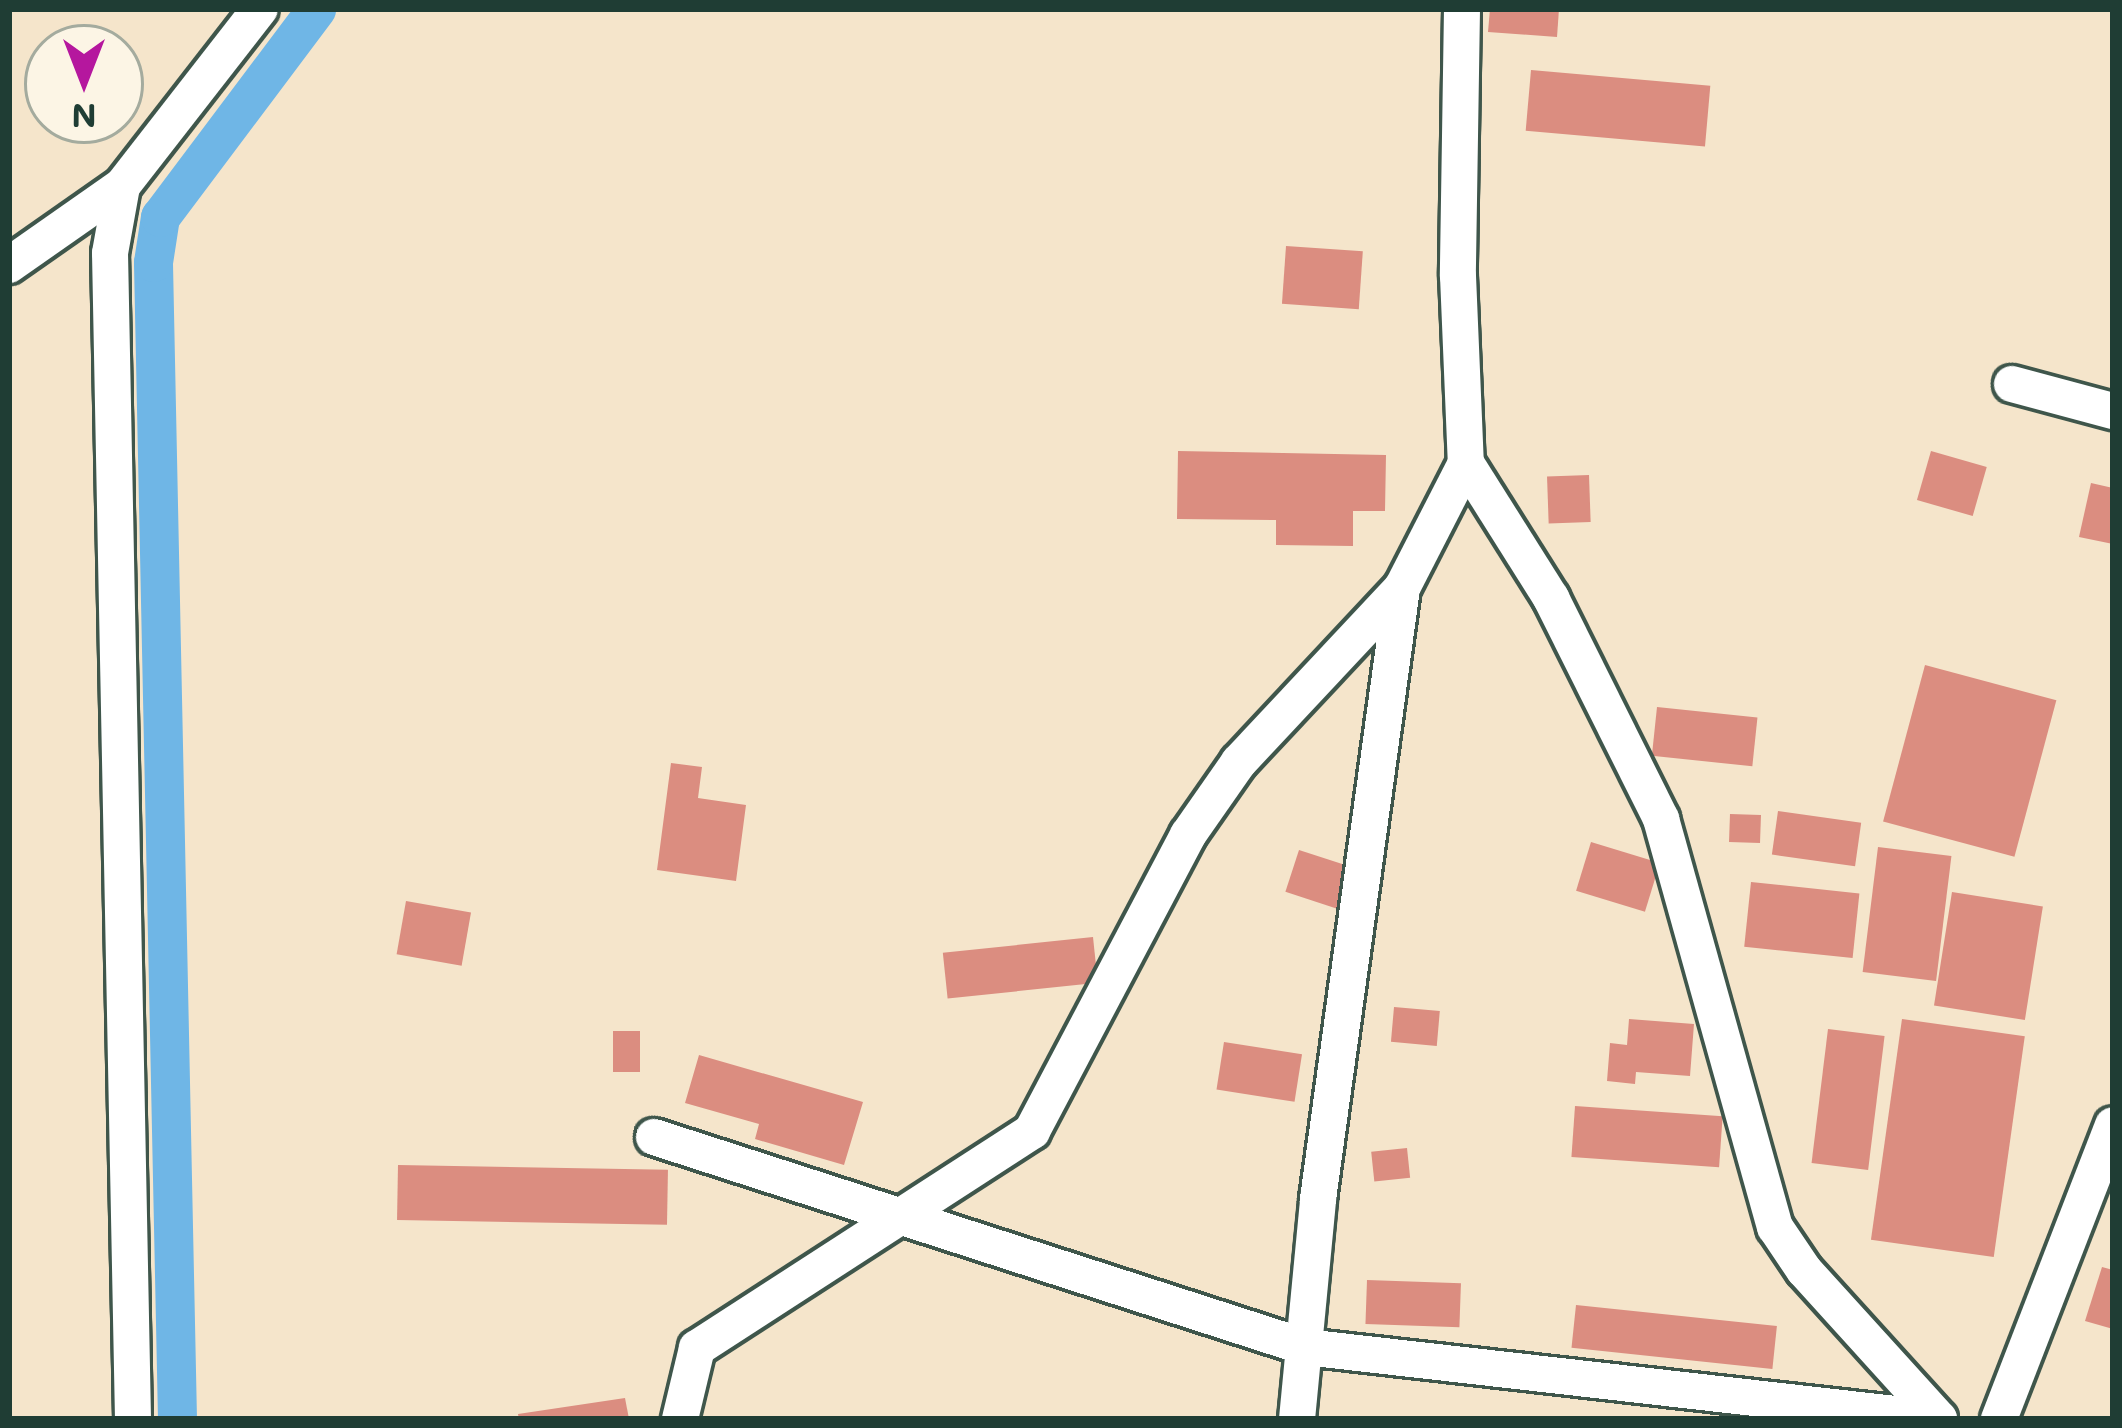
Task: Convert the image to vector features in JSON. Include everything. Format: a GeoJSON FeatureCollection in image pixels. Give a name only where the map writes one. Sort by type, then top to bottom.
{"type":"FeatureCollection","features":[{"type":"Feature","properties":{"kind":"street"},"geometry":{"type":"LineString","coordinates":[[9,265],[122,186],[260,9]]}},
{"type":"Feature","properties":{"kind":"street"},"geometry":{"type":"LineString","coordinates":[[680,1419],[697,1348],[1032,1131],[1188,836],[1239,762],[1402,588],[1466,463],[1458,276],[1462,9]]}},
{"type":"Feature","properties":{"kind":"street"},"geometry":{"type":"LineString","coordinates":[[122,186],[110,253],[133,1419]]}},
{"type":"Feature","properties":{"kind":"street"},"geometry":{"type":"LineString","coordinates":[[2012,384],[2113,411]]}},
{"type":"Feature","properties":{"kind":"street"},"geometry":{"type":"LineString","coordinates":[[654,1137],[898,1220],[1305,1347],[1939,1419],[1804,1270],[1775,1227],[1661,819],[1551,598],[1466,463]]}},
{"type":"Feature","properties":{"kind":"street"},"geometry":{"type":"LineString","coordinates":[[1297,1419],[1402,588]]}},
{"type":"Feature","properties":{"kind":"street"},"geometry":{"type":"LineString","coordinates":[[1999,1419],[2113,1126]]}},
{"type":"Feature","properties":{"kind":"building"},"geometry":{"type":"Polygon","coordinates":[[[1490,9],[1559,9],[1557,37],[1488,32],[1490,9]]]}},
{"type":"Feature","properties":{"kind":"building"},"geometry":{"type":"Polygon","coordinates":[[[1531,70],[1710,86],[1705,146],[1526,131],[1531,70]]]}},
{"type":"Feature","properties":{"kind":"building"},"geometry":{"type":"Polygon","coordinates":[[[1286,246],[1363,251],[1359,309],[1282,304],[1286,246]]]}},
{"type":"Feature","properties":{"kind":"building"},"geometry":{"type":"Polygon","coordinates":[[[1178,451],[1386,455],[1385,511],[1353,511],[1353,546],[1276,545],[1276,520],[1177,519],[1178,451]]]}},
{"type":"Feature","properties":{"kind":"building"},"geometry":{"type":"Polygon","coordinates":[[[1931,451],[1987,467],[1973,516],[1917,500],[1931,451]]]}},
{"type":"Feature","properties":{"kind":"building"},"geometry":{"type":"Polygon","coordinates":[[[1589,475],[1591,522],[1549,523],[1547,476],[1589,475]]]}},
{"type":"Feature","properties":{"kind":"building"},"geometry":{"type":"Polygon","coordinates":[[[2091,483],[2113,488],[2113,544],[2079,537],[2091,483]]]}},
{"type":"Feature","properties":{"kind":"building"},"geometry":{"type":"Polygon","coordinates":[[[1925,665],[2056,700],[2014,857],[1883,821],[1925,665]]]}},
{"type":"Feature","properties":{"kind":"building"},"geometry":{"type":"Polygon","coordinates":[[[1657,707],[1757,718],[1752,766],[1652,756],[1657,707]]]}},
{"type":"Feature","properties":{"kind":"building"},"geometry":{"type":"Polygon","coordinates":[[[671,763],[702,767],[698,798],[746,805],[736,881],[657,870],[671,763]]]}},
{"type":"Feature","properties":{"kind":"building"},"geometry":{"type":"Polygon","coordinates":[[[1778,811],[1861,823],[1855,866],[1772,855],[1778,811]]]}},
{"type":"Feature","properties":{"kind":"building"},"geometry":{"type":"Polygon","coordinates":[[[1730,814],[1761,815],[1760,843],[1729,842],[1730,814]]]}},
{"type":"Feature","properties":{"kind":"building"},"geometry":{"type":"Polygon","coordinates":[[[1591,842],[1660,863],[1645,912],[1576,891],[1591,842]]]}},
{"type":"Feature","properties":{"kind":"building"},"geometry":{"type":"Polygon","coordinates":[[[1878,847],[1951,856],[1936,981],[1863,972],[1878,847]]]}},
{"type":"Feature","properties":{"kind":"building"},"geometry":{"type":"Polygon","coordinates":[[[1299,850],[1352,867],[1339,909],[1285,892],[1299,850]]]}},
{"type":"Feature","properties":{"kind":"building"},"geometry":{"type":"Polygon","coordinates":[[[1751,882],[1859,893],[1853,958],[1744,947],[1751,882]]]}},
{"type":"Feature","properties":{"kind":"building"},"geometry":{"type":"Polygon","coordinates":[[[1952,892],[2043,906],[2025,1020],[1934,1006],[1952,892]]]}},
{"type":"Feature","properties":{"kind":"building"},"geometry":{"type":"Polygon","coordinates":[[[406,901],[471,912],[462,966],[397,954],[406,901]]]}},
{"type":"Feature","properties":{"kind":"building"},"geometry":{"type":"Polygon","coordinates":[[[1093,937],[1098,983],[948,999],[943,953],[1093,937]]]}},
{"type":"Feature","properties":{"kind":"building"},"geometry":{"type":"Polygon","coordinates":[[[1394,1007],[1440,1011],[1437,1046],[1391,1042],[1394,1007]]]}},
{"type":"Feature","properties":{"kind":"building"},"geometry":{"type":"Polygon","coordinates":[[[1629,1019],[1694,1024],[1690,1076],[1636,1072],[1635,1084],[1607,1081],[1610,1043],[1627,1045],[1629,1019]]]}},
{"type":"Feature","properties":{"kind":"building"},"geometry":{"type":"Polygon","coordinates":[[[1902,1019],[2025,1036],[1994,1257],[1871,1240],[1902,1019]]]}},
{"type":"Feature","properties":{"kind":"building"},"geometry":{"type":"Polygon","coordinates":[[[1828,1029],[1885,1036],[1868,1170],[1812,1163],[1828,1029]]]}},
{"type":"Feature","properties":{"kind":"building"},"geometry":{"type":"Polygon","coordinates":[[[613,1031],[640,1031],[640,1072],[613,1072],[613,1031]]]}},
{"type":"Feature","properties":{"kind":"building"},"geometry":{"type":"Polygon","coordinates":[[[1224,1042],[1302,1054],[1295,1102],[1216,1089],[1224,1042]]]}},
{"type":"Feature","properties":{"kind":"building"},"geometry":{"type":"Polygon","coordinates":[[[699,1055],[863,1102],[844,1165],[755,1139],[759,1124],[685,1103],[699,1055]]]}},
{"type":"Feature","properties":{"kind":"building"},"geometry":{"type":"Polygon","coordinates":[[[1575,1106],[1723,1116],[1719,1167],[1571,1157],[1575,1106]]]}},
{"type":"Feature","properties":{"kind":"building"},"geometry":{"type":"Polygon","coordinates":[[[1407,1148],[1410,1178],[1374,1182],[1371,1152],[1407,1148]]]}},
{"type":"Feature","properties":{"kind":"building"},"geometry":{"type":"Polygon","coordinates":[[[398,1165],[668,1170],[667,1225],[397,1220],[398,1165]]]}},
{"type":"Feature","properties":{"kind":"building"},"geometry":{"type":"Polygon","coordinates":[[[2102,1267],[2113,1270],[2113,1329],[2085,1321],[2102,1267]]]}},
{"type":"Feature","properties":{"kind":"building"},"geometry":{"type":"Polygon","coordinates":[[[1367,1280],[1461,1283],[1459,1327],[1365,1324],[1367,1280]]]}},
{"type":"Feature","properties":{"kind":"building"},"geometry":{"type":"Polygon","coordinates":[[[1576,1305],[1777,1326],[1772,1369],[1572,1348],[1576,1305]]]}},
{"type":"Feature","properties":{"kind":"building"},"geometry":{"type":"Polygon","coordinates":[[[625,1398],[629,1419],[519,1419],[518,1414],[625,1398]]]}},
{"type":"Feature","properties":{"kind":"waterway"},"geometry":{"type":"LineString","coordinates":[[177,1419],[153,262],[160,217],[316,9]]}}]}
